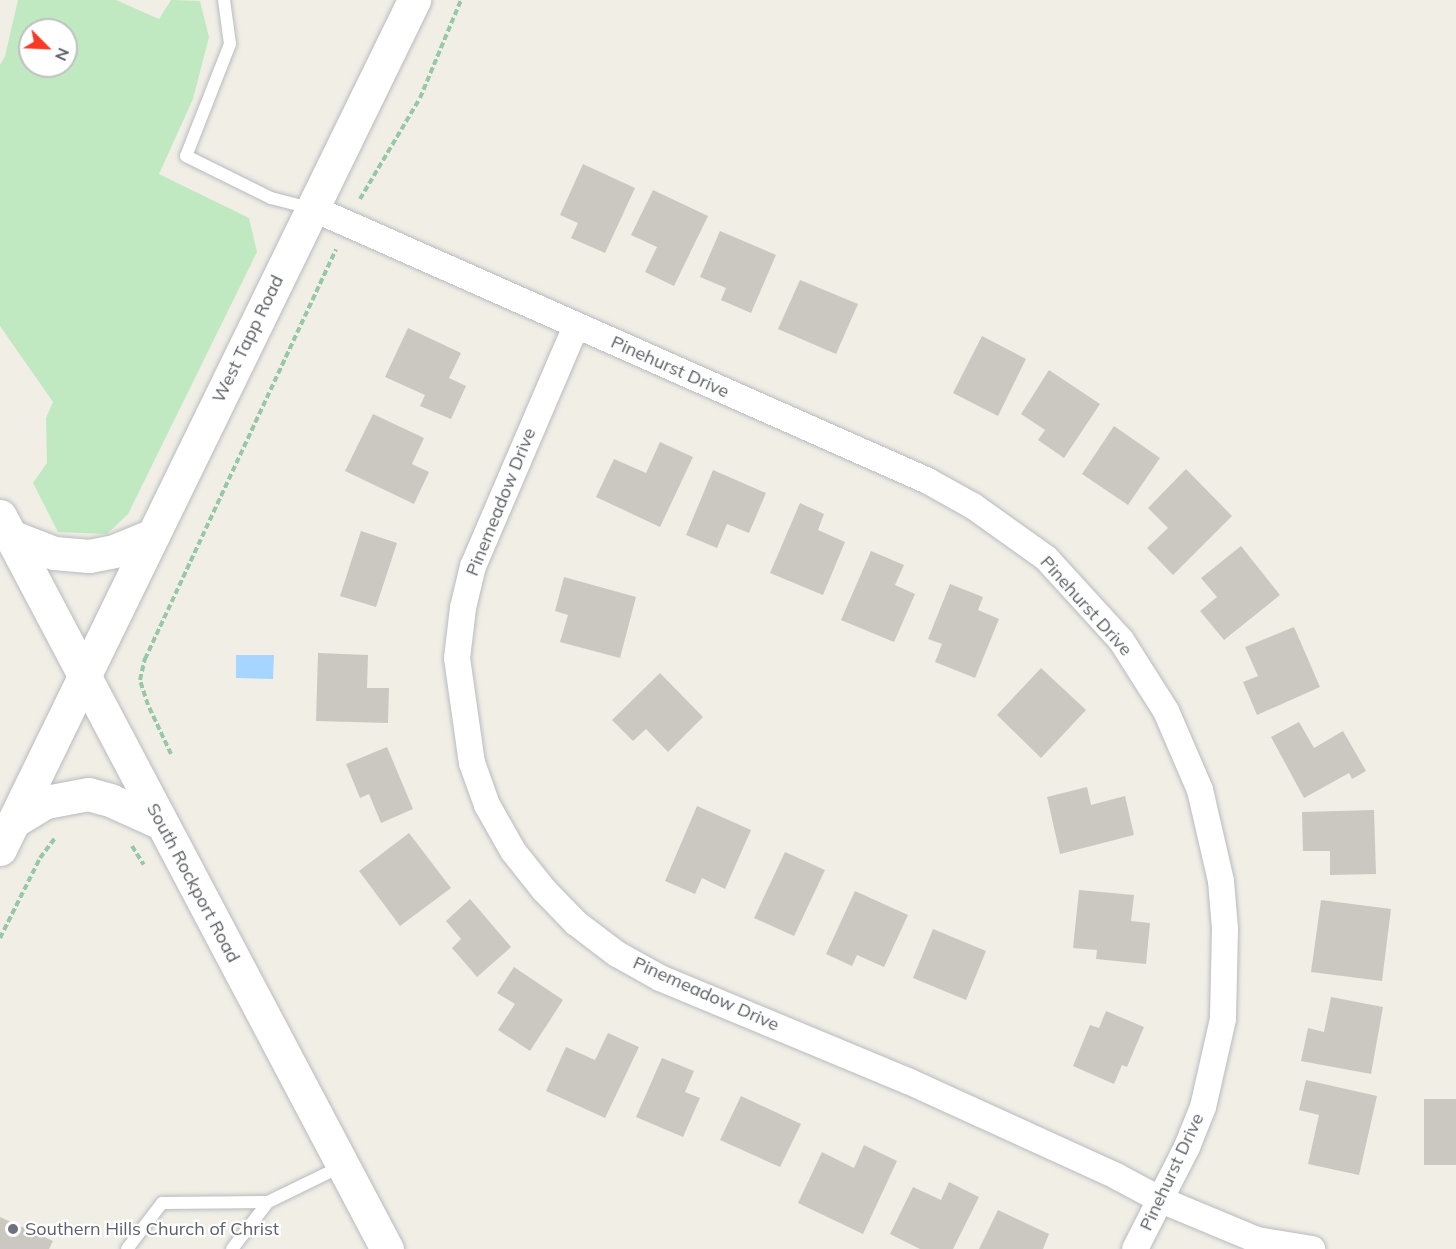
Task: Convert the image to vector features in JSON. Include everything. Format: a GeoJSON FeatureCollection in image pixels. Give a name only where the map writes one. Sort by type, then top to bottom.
{"type":"FeatureCollection","features":[{"type":"Feature","properties":{"kind":"main road","name":"West Tapp Road"},"geometry":{"type":"LineString","coordinates":[[7,835],[414,0]]}},
{"type":"Feature","properties":{"kind":"main road"},"geometry":{"type":"LineString","coordinates":[[5,526],[54,553],[89,556],[114,551],[153,535]]}},
{"type":"Feature","properties":{"kind":"main road","name":"South Rockport Road"},"geometry":{"type":"LineString","coordinates":[[5,526],[387,1249]]}},
{"type":"Feature","properties":{"kind":"main road"},"geometry":{"type":"LineString","coordinates":[[7,835],[46,802],[88,794],[110,800],[161,823]]}},
{"type":"Feature","properties":{"kind":"street","name":"Pinehurst Drive"},"geometry":{"type":"LineString","coordinates":[[312,208],[928,482],[973,506],[1046,558],[1121,640],[1147,678],[1175,730],[1200,790],[1221,881],[1225,929],[1222,1019],[1203,1107],[1161,1200],[1135,1249]]}},
{"type":"Feature","properties":{"kind":"street","name":"Pinemeadow Drive"},"geometry":{"type":"LineString","coordinates":[[576,326],[473,566],[463,608],[458,658],[472,763],[487,805],[513,851],[544,890],[576,923],[617,954],[660,978],[908,1081],[1116,1176],[1161,1200],[1257,1240],[1312,1249]]}},
{"type":"Feature","properties":{"kind":"lane"},"geometry":{"type":"LineString","coordinates":[[224,0],[230,44],[186,156],[271,198],[312,208]]}},
{"type":"Feature","properties":{"kind":"lane"},"geometry":{"type":"LineString","coordinates":[[127,1249],[162,1203],[268,1202],[343,1165]]}},
{"type":"Feature","properties":{"kind":"lane"},"geometry":{"type":"LineString","coordinates":[[232,1249],[268,1202]]}},
{"type":"Feature","properties":{"kind":"path"},"geometry":{"type":"LineString","coordinates":[[171,754],[148,705],[140,680],[145,659],[347,224],[375,170],[420,98],[462,0]]}},
{"type":"Feature","properties":{"kind":"path"},"geometry":{"type":"LineString","coordinates":[[0,938],[40,858],[57,834]]}},
{"type":"Feature","properties":{"kind":"green space"},"geometry":{"type":"Polygon","coordinates":[[[18,0],[116,0],[159,19],[171,0],[200,1],[209,37],[193,99],[159,174],[249,218],[257,252],[128,514],[107,534],[58,532],[33,483],[47,463],[46,418],[53,402],[0,326],[0,65],[5,56],[18,0]]]}},
{"type":"Feature","properties":{"kind":"water"},"geometry":{"type":"Polygon","coordinates":[[[236,655],[274,655],[273,679],[236,678],[236,655]]]}},
{"type":"Feature","properties":{"kind":"building"},"geometry":{"type":"Polygon","coordinates":[[[583,164],[635,188],[605,253],[571,238],[578,223],[560,215],[583,164]]]}},
{"type":"Feature","properties":{"kind":"building"},"geometry":{"type":"Polygon","coordinates":[[[653,190],[708,216],[674,286],[645,272],[657,247],[631,235],[653,190]]]}},
{"type":"Feature","properties":{"kind":"building"},"geometry":{"type":"Polygon","coordinates":[[[720,231],[776,255],[751,313],[721,300],[726,288],[700,277],[720,231]]]}},
{"type":"Feature","properties":{"kind":"building"},"geometry":{"type":"Polygon","coordinates":[[[800,280],[858,304],[836,354],[778,329],[800,280]]]}},
{"type":"Feature","properties":{"kind":"building"},"geometry":{"type":"Polygon","coordinates":[[[408,328],[461,353],[449,378],[466,386],[451,419],[420,406],[425,395],[385,377],[408,328]]]}},
{"type":"Feature","properties":{"kind":"building"},"geometry":{"type":"Polygon","coordinates":[[[982,336],[1026,359],[998,416],[953,393],[982,336]]]}},
{"type":"Feature","properties":{"kind":"building"},"geometry":{"type":"Polygon","coordinates":[[[1049,370],[1100,404],[1064,458],[1038,440],[1045,430],[1021,414],[1049,370]]]}},
{"type":"Feature","properties":{"kind":"building"},"geometry":{"type":"Polygon","coordinates":[[[373,414],[424,438],[412,464],[429,472],[414,504],[345,471],[373,414]]]}},
{"type":"Feature","properties":{"kind":"building"},"geometry":{"type":"Polygon","coordinates":[[[1114,426],[1160,458],[1128,505],[1082,474],[1114,426]]]}},
{"type":"Feature","properties":{"kind":"building"},"geometry":{"type":"Polygon","coordinates":[[[660,442],[693,457],[660,527],[596,497],[614,459],[646,473],[660,442]]]}},
{"type":"Feature","properties":{"kind":"building"},"geometry":{"type":"Polygon","coordinates":[[[1186,469],[1232,516],[1173,575],[1147,548],[1168,528],[1148,508],[1186,469]]]}},
{"type":"Feature","properties":{"kind":"building"},"geometry":{"type":"Polygon","coordinates":[[[713,470],[766,493],[749,533],[727,524],[717,548],[686,535],[713,470]]]}},
{"type":"Feature","properties":{"kind":"building"},"geometry":{"type":"Polygon","coordinates":[[[800,503],[824,514],[818,530],[845,542],[823,595],[770,573],[800,503]]]}},
{"type":"Feature","properties":{"kind":"building"},"geometry":{"type":"Polygon","coordinates":[[[361,531],[397,543],[376,607],[340,596],[361,531]]]}},
{"type":"Feature","properties":{"kind":"building"},"geometry":{"type":"Polygon","coordinates":[[[1241,546],[1280,595],[1224,640],[1200,611],[1217,597],[1201,578],[1241,546]]]}},
{"type":"Feature","properties":{"kind":"building"},"geometry":{"type":"Polygon","coordinates":[[[871,551],[904,565],[895,585],[915,594],[894,642],[841,620],[871,551]]]}},
{"type":"Feature","properties":{"kind":"building"},"geometry":{"type":"Polygon","coordinates":[[[564,577],[636,597],[620,658],[560,642],[568,615],[555,611],[564,577]]]}},
{"type":"Feature","properties":{"kind":"building"},"geometry":{"type":"Polygon","coordinates":[[[950,584],[983,597],[978,610],[999,619],[975,678],[935,662],[942,644],[928,639],[950,584]]]}},
{"type":"Feature","properties":{"kind":"building"},"geometry":{"type":"Polygon","coordinates":[[[1294,627],[1320,687],[1257,715],[1243,682],[1258,676],[1245,647],[1294,627]]]}},
{"type":"Feature","properties":{"kind":"building"},"geometry":{"type":"Polygon","coordinates":[[[318,653],[368,655],[367,688],[389,688],[388,723],[316,721],[318,653]]]}},
{"type":"Feature","properties":{"kind":"building"},"geometry":{"type":"Polygon","coordinates":[[[1041,668],[1086,710],[1041,758],[997,715],[1041,668]]]}},
{"type":"Feature","properties":{"kind":"building"},"geometry":{"type":"Polygon","coordinates":[[[660,673],[703,717],[668,752],[646,729],[633,741],[612,720],[660,673]]]}},
{"type":"Feature","properties":{"kind":"building"},"geometry":{"type":"Polygon","coordinates":[[[1299,722],[1314,748],[1343,731],[1366,771],[1352,779],[1349,773],[1304,798],[1271,737],[1299,722]]]}},
{"type":"Feature","properties":{"kind":"building"},"geometry":{"type":"Polygon","coordinates":[[[387,747],[413,809],[381,823],[369,794],[360,798],[346,764],[387,747]]]}},
{"type":"Feature","properties":{"kind":"building"},"geometry":{"type":"Polygon","coordinates":[[[1087,787],[1091,805],[1125,796],[1134,835],[1060,854],[1047,797],[1087,787]]]}},
{"type":"Feature","properties":{"kind":"building"},"geometry":{"type":"Polygon","coordinates":[[[697,806],[751,830],[725,889],[702,878],[695,894],[665,881],[697,806]]]}},
{"type":"Feature","properties":{"kind":"building"},"geometry":{"type":"Polygon","coordinates":[[[1374,810],[1376,874],[1330,875],[1330,851],[1303,851],[1302,812],[1374,810]]]}},
{"type":"Feature","properties":{"kind":"building"},"geometry":{"type":"Polygon","coordinates":[[[409,833],[451,888],[400,926],[359,871],[409,833]]]}},
{"type":"Feature","properties":{"kind":"building"},"geometry":{"type":"Polygon","coordinates":[[[785,852],[825,870],[794,936],[754,918],[785,852]]]}},
{"type":"Feature","properties":{"kind":"building"},"geometry":{"type":"Polygon","coordinates":[[[1079,890],[1134,895],[1131,921],[1150,923],[1146,964],[1096,959],[1097,950],[1073,948],[1079,890]]]}},
{"type":"Feature","properties":{"kind":"building"},"geometry":{"type":"Polygon","coordinates":[[[855,891],[908,915],[884,967],[857,955],[852,966],[826,954],[855,891]]]}},
{"type":"Feature","properties":{"kind":"building"},"geometry":{"type":"Polygon","coordinates":[[[470,899],[511,947],[477,977],[452,948],[461,939],[446,921],[470,899]]]}},
{"type":"Feature","properties":{"kind":"building"},"geometry":{"type":"Polygon","coordinates":[[[1321,900],[1391,909],[1382,981],[1311,972],[1321,900]]]}},
{"type":"Feature","properties":{"kind":"building"},"geometry":{"type":"Polygon","coordinates":[[[933,929],[986,951],[966,1000],[913,978],[933,929]]]}},
{"type":"Feature","properties":{"kind":"building"},"geometry":{"type":"Polygon","coordinates":[[[514,967],[563,1000],[530,1051],[498,1030],[515,1004],[497,993],[514,967]]]}},
{"type":"Feature","properties":{"kind":"building"},"geometry":{"type":"Polygon","coordinates":[[[1331,997],[1383,1007],[1371,1074],[1301,1061],[1308,1028],[1324,1032],[1331,997]]]}},
{"type":"Feature","properties":{"kind":"building"},"geometry":{"type":"Polygon","coordinates":[[[1106,1011],[1144,1027],[1127,1067],[1122,1065],[1114,1084],[1073,1066],[1090,1025],[1099,1028],[1106,1011]]]}},
{"type":"Feature","properties":{"kind":"building"},"geometry":{"type":"Polygon","coordinates":[[[608,1033],[639,1047],[605,1118],[546,1091],[566,1047],[595,1060],[608,1033]]]}},
{"type":"Feature","properties":{"kind":"building"},"geometry":{"type":"Polygon","coordinates":[[[662,1058],[694,1071],[685,1092],[700,1098],[683,1137],[636,1117],[662,1058]]]}},
{"type":"Feature","properties":{"kind":"building"},"geometry":{"type":"Polygon","coordinates":[[[1306,1080],[1377,1096],[1359,1175],[1308,1164],[1319,1115],[1299,1110],[1306,1080]]]}},
{"type":"Feature","properties":{"kind":"building"},"geometry":{"type":"Polygon","coordinates":[[[741,1096],[801,1124],[780,1167],[720,1140],[741,1096]]]}},
{"type":"Feature","properties":{"kind":"building"},"geometry":{"type":"Polygon","coordinates":[[[1424,1099],[1456,1099],[1456,1165],[1424,1165],[1424,1099]]]}},
{"type":"Feature","properties":{"kind":"building"},"geometry":{"type":"Polygon","coordinates":[[[864,1145],[897,1161],[863,1234],[798,1203],[822,1152],[854,1168],[864,1145]]]}},
{"type":"Feature","properties":{"kind":"building"},"geometry":{"type":"Polygon","coordinates":[[[949,1182],[979,1197],[953,1249],[920,1249],[890,1234],[913,1187],[941,1200],[949,1182]]]}},
{"type":"Feature","properties":{"kind":"building"},"geometry":{"type":"Polygon","coordinates":[[[998,1210],[1049,1234],[1043,1249],[979,1249],[998,1210]]]}},
{"type":"Feature","properties":{"kind":"building","name":"Southern Hills Church of Christ"},"geometry":{"type":"Polygon","coordinates":[[[0,1217],[53,1241],[49,1249],[0,1249],[0,1217]]]}},
{"type":"Feature","properties":{"kind":"place","name":"Southern Hills Church of Christ"},"geometry":{"type":"Point","coordinates":[13,1229]}}]}
